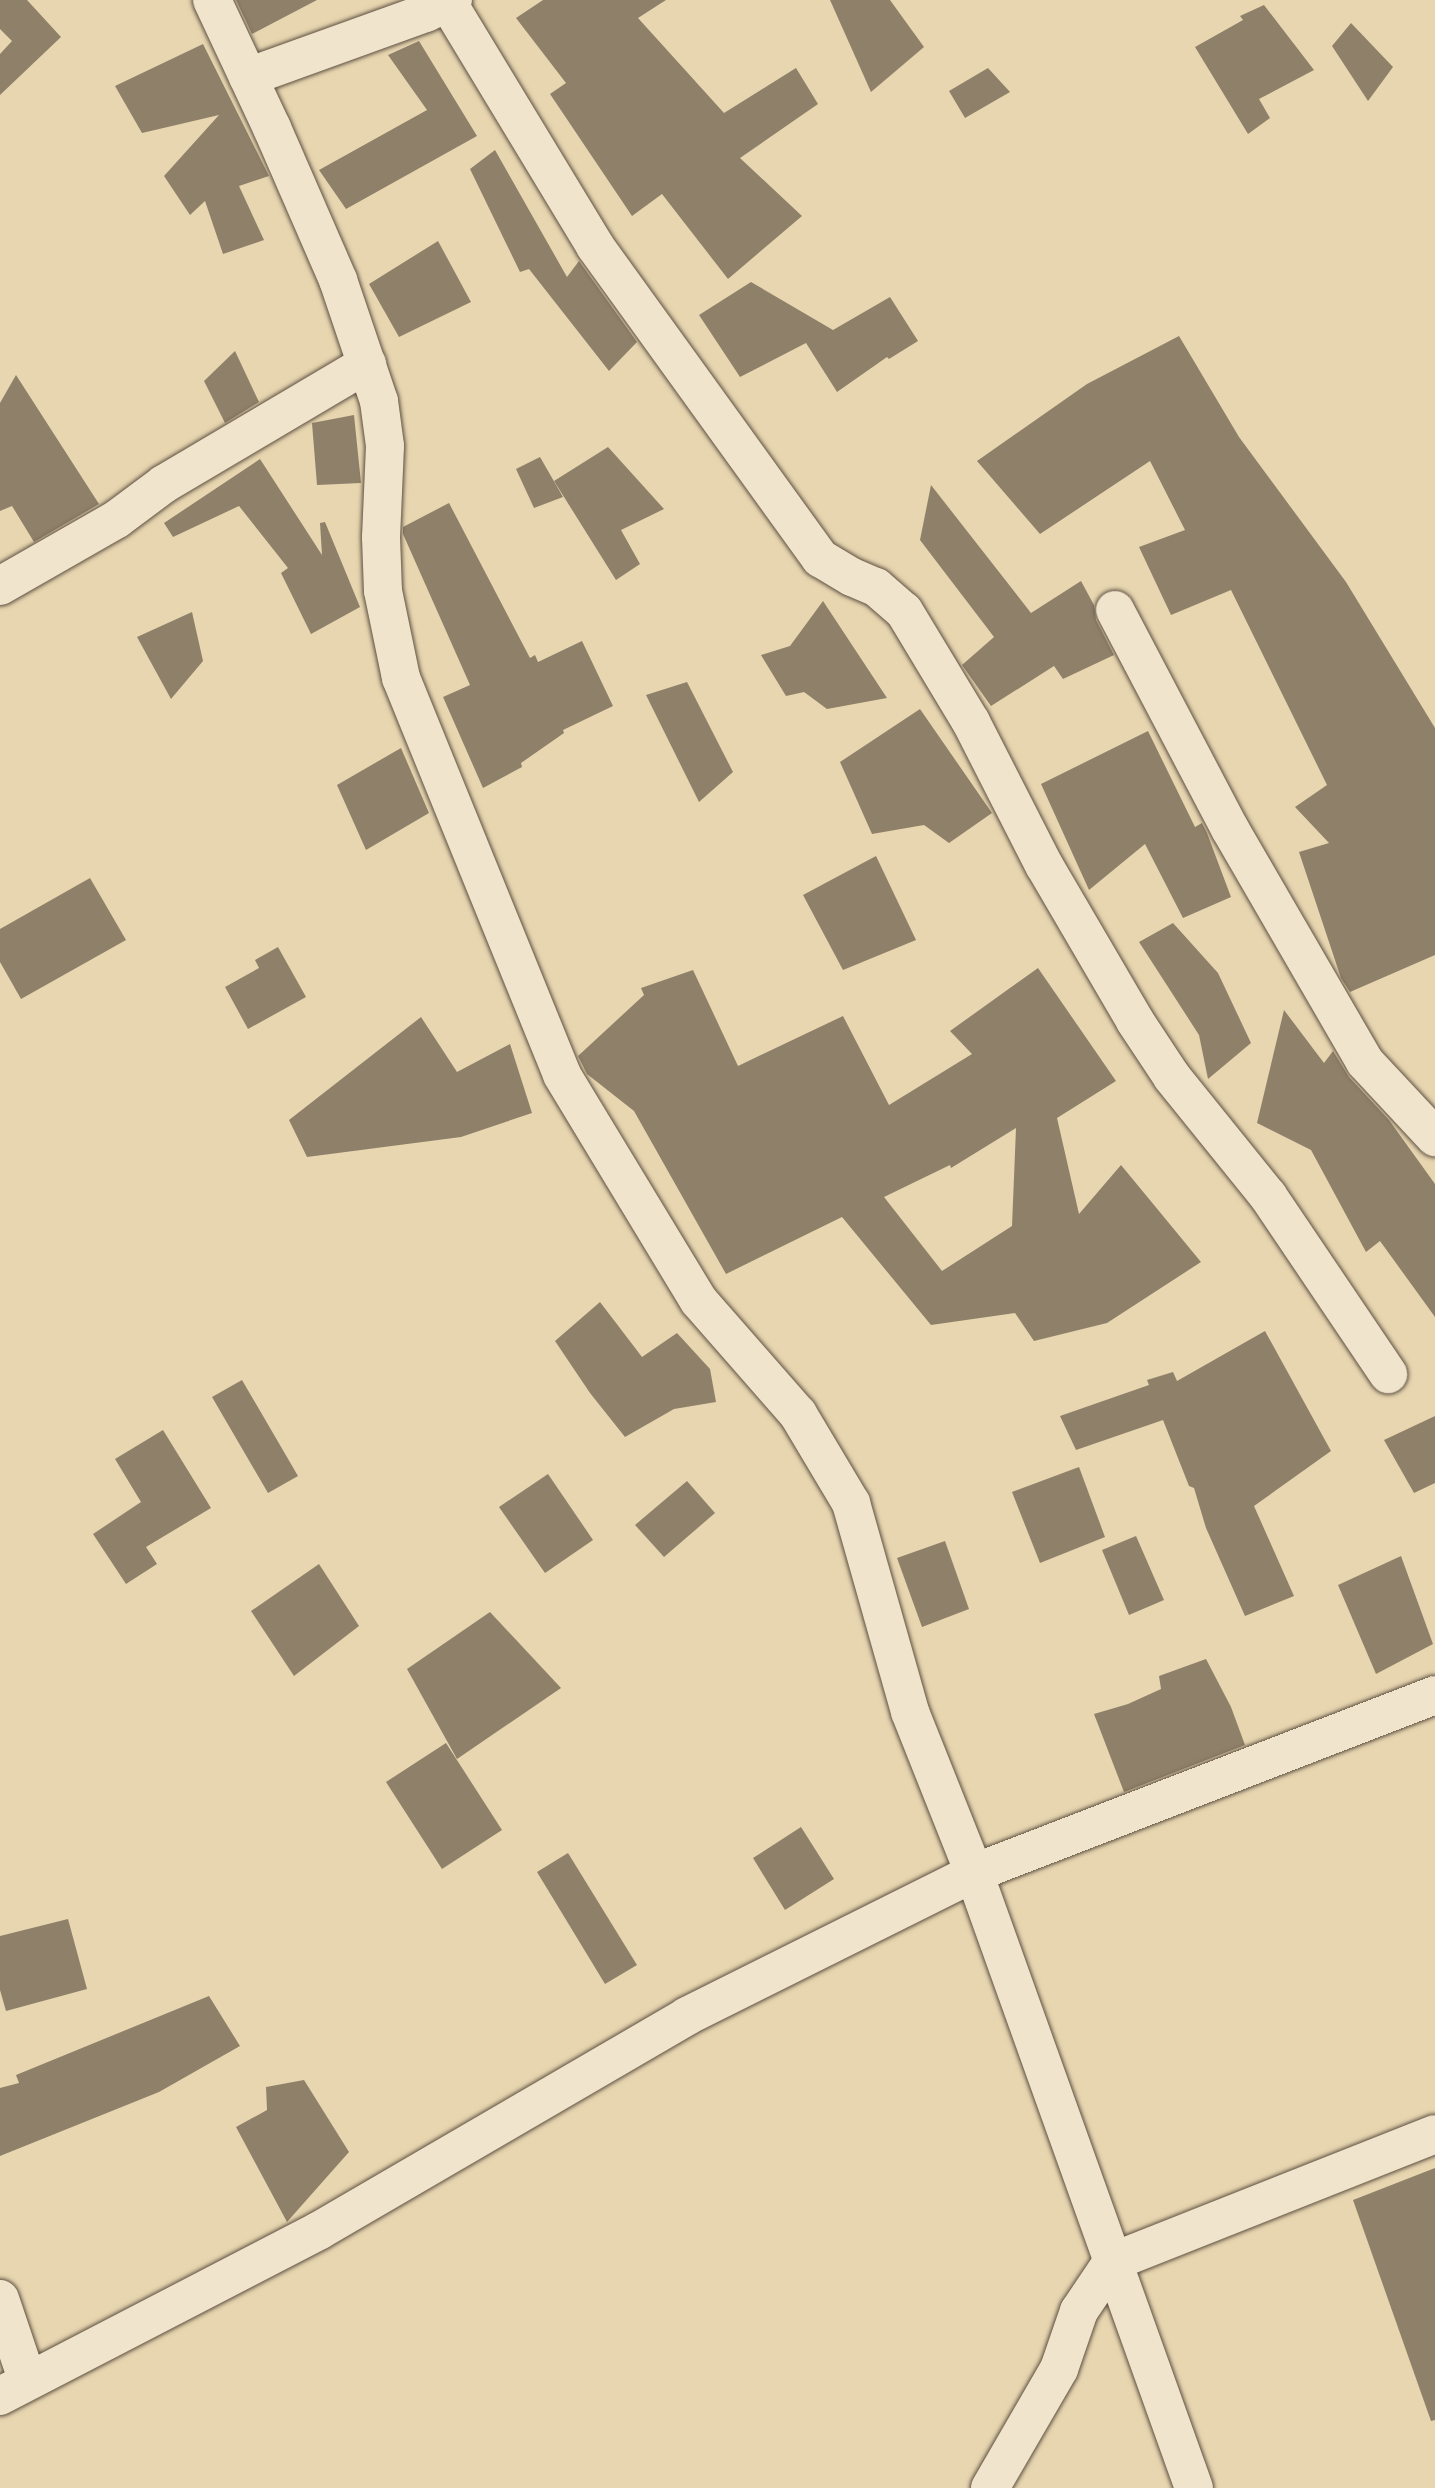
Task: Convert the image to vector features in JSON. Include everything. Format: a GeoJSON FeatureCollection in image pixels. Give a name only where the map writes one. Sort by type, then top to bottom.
{"type":"FeatureCollection","features":[{"type":"Feature","properties":{"kind":"street"},"geometry":{"type":"LineString","coordinates":[[212,0],[338,280],[379,401],[385,446],[381,537],[383,591],[401,678],[562,1075],[699,1301],[798,1415],[851,1503],[910,1712],[974,1873],[1194,2488]]}},
{"type":"Feature","properties":{"kind":"street"},"geometry":{"type":"LineString","coordinates":[[248,77],[426,13],[450,1],[595,246],[820,558],[852,578],[876,587],[904,611],[971,722],[1044,864],[1135,1021],[1172,1077],[1268,1196],[1388,1374]]}},
{"type":"Feature","properties":{"kind":"street"},"geometry":{"type":"LineString","coordinates":[[0,586],[117,519],[164,484],[367,364]]}},
{"type":"Feature","properties":{"kind":"street"},"geometry":{"type":"LineString","coordinates":[[1115,610],[1230,829],[1366,1062],[1435,1137]]}},
{"type":"Feature","properties":{"kind":"street"},"geometry":{"type":"LineString","coordinates":[[0,2299],[14,2388],[320,2230],[687,2016],[974,1873],[1435,1695]]}},
{"type":"Feature","properties":{"kind":"street"},"geometry":{"type":"LineString","coordinates":[[990,2488],[1059,2369],[1079,2311],[1112,2262],[1435,2134]]}},
{"type":"Feature","properties":{"kind":"building"},"geometry":{"type":"Polygon","coordinates":[[[0,0],[27,0],[61,37],[0,95],[0,54],[12,41],[0,29],[0,0]]]}},
{"type":"Feature","properties":{"kind":"building"},"geometry":{"type":"Polygon","coordinates":[[[236,0],[317,0],[252,34],[236,0]]]}},
{"type":"Feature","properties":{"kind":"building"},"geometry":{"type":"Polygon","coordinates":[[[543,0],[666,0],[638,18],[724,113],[796,68],[818,104],[740,158],[802,216],[728,279],[662,194],[632,216],[550,94],[566,83],[516,18],[543,0]]]}},
{"type":"Feature","properties":{"kind":"building"},"geometry":{"type":"Polygon","coordinates":[[[830,0],[890,0],[924,47],[871,92],[830,0]]]}},
{"type":"Feature","properties":{"kind":"building"},"geometry":{"type":"Polygon","coordinates":[[[1264,5],[1314,70],[1259,99],[1270,118],[1248,134],[1195,47],[1243,20],[1240,16],[1264,5]]]}},
{"type":"Feature","properties":{"kind":"building"},"geometry":{"type":"Polygon","coordinates":[[[1351,23],[1393,67],[1368,101],[1332,46],[1351,23]]]}},
{"type":"Feature","properties":{"kind":"building"},"geometry":{"type":"Polygon","coordinates":[[[419,41],[477,136],[346,209],[319,170],[427,110],[388,55],[419,41]]]}},
{"type":"Feature","properties":{"kind":"building"},"geometry":{"type":"Polygon","coordinates":[[[203,44],[269,176],[239,186],[264,240],[223,254],[205,201],[190,215],[164,176],[219,115],[142,133],[115,86],[203,44]]]}},
{"type":"Feature","properties":{"kind":"building"},"geometry":{"type":"Polygon","coordinates":[[[988,68],[1010,92],[965,118],[949,91],[988,68]]]}},
{"type":"Feature","properties":{"kind":"building"},"geometry":{"type":"Polygon","coordinates":[[[495,150],[567,277],[579,261],[637,342],[609,371],[529,269],[520,272],[470,169],[495,150]]]}},
{"type":"Feature","properties":{"kind":"building"},"geometry":{"type":"Polygon","coordinates":[[[438,241],[471,302],[399,337],[369,284],[438,241]]]}},
{"type":"Feature","properties":{"kind":"building"},"geometry":{"type":"Polygon","coordinates":[[[751,282],[833,330],[890,297],[918,341],[889,359],[887,357],[837,392],[806,343],[740,377],[699,315],[751,282]]]}},
{"type":"Feature","properties":{"kind":"building"},"geometry":{"type":"Polygon","coordinates":[[[1179,336],[1239,437],[1346,582],[1435,728],[1435,955],[1350,992],[1341,978],[1299,852],[1329,843],[1295,807],[1327,785],[1231,590],[1171,615],[1139,547],[1185,530],[1150,461],[1040,534],[977,461],[1087,384],[1179,336]]]}},
{"type":"Feature","properties":{"kind":"building"},"geometry":{"type":"Polygon","coordinates":[[[235,351],[259,402],[225,423],[204,381],[235,351]]]}},
{"type":"Feature","properties":{"kind":"building"},"geometry":{"type":"Polygon","coordinates":[[[16,375],[99,504],[34,542],[12,506],[0,511],[0,403],[16,375]]]}},
{"type":"Feature","properties":{"kind":"building"},"geometry":{"type":"Polygon","coordinates":[[[354,415],[361,483],[317,485],[312,423],[354,415]]]}},
{"type":"Feature","properties":{"kind":"building"},"geometry":{"type":"Polygon","coordinates":[[[608,447],[664,509],[621,530],[640,564],[616,580],[554,481],[608,447]]]}},
{"type":"Feature","properties":{"kind":"building"},"geometry":{"type":"Polygon","coordinates":[[[540,457],[563,497],[534,508],[516,469],[540,457]]]}},
{"type":"Feature","properties":{"kind":"building"},"geometry":{"type":"Polygon","coordinates":[[[260,459],[322,555],[320,523],[325,522],[360,607],[311,634],[281,573],[288,568],[239,506],[173,537],[164,523],[260,459]]]}},
{"type":"Feature","properties":{"kind":"building"},"geometry":{"type":"Polygon","coordinates":[[[931,485],[1031,613],[1081,581],[1094,605],[1096,620],[1114,655],[1063,679],[1054,666],[991,706],[962,665],[994,637],[920,540],[931,485]]]}},
{"type":"Feature","properties":{"kind":"building"},"geometry":{"type":"Polygon","coordinates":[[[449,503],[530,658],[535,655],[538,662],[582,641],[613,706],[563,730],[564,733],[521,763],[522,767],[483,788],[443,697],[470,685],[403,534],[403,527],[449,503]]]}},
{"type":"Feature","properties":{"kind":"building"},"geometry":{"type":"Polygon","coordinates":[[[823,601],[887,698],[827,709],[804,692],[786,696],[761,655],[790,646],[823,601]]]}},
{"type":"Feature","properties":{"kind":"building"},"geometry":{"type":"Polygon","coordinates":[[[192,612],[203,661],[171,699],[137,637],[192,612]]]}},
{"type":"Feature","properties":{"kind":"building"},"geometry":{"type":"Polygon","coordinates":[[[687,682],[733,772],[699,802],[646,695],[687,682]]]}},
{"type":"Feature","properties":{"kind":"building"},"geometry":{"type":"Polygon","coordinates":[[[920,709],[992,813],[949,843],[924,825],[872,834],[840,762],[920,709]]]}},
{"type":"Feature","properties":{"kind":"building"},"geometry":{"type":"Polygon","coordinates":[[[1148,731],[1195,827],[1202,823],[1207,833],[1231,897],[1183,918],[1145,844],[1089,890],[1041,784],[1148,731]]]}},
{"type":"Feature","properties":{"kind":"building"},"geometry":{"type":"Polygon","coordinates":[[[401,748],[429,813],[366,850],[337,785],[401,748]]]}},
{"type":"Feature","properties":{"kind":"building"},"geometry":{"type":"Polygon","coordinates":[[[876,856],[916,940],[843,970],[803,895],[876,856]]]}},
{"type":"Feature","properties":{"kind":"building"},"geometry":{"type":"Polygon","coordinates":[[[90,878],[126,940],[21,999],[0,962],[0,929],[90,878]]]}},
{"type":"Feature","properties":{"kind":"building"},"geometry":{"type":"Polygon","coordinates":[[[1173,923],[1218,973],[1251,1043],[1208,1079],[1199,1035],[1139,942],[1173,923]]]}},
{"type":"Feature","properties":{"kind":"building"},"geometry":{"type":"Polygon","coordinates":[[[278,947],[306,997],[248,1029],[225,987],[259,968],[255,960],[278,947]]]}},
{"type":"Feature","properties":{"kind":"building"},"geometry":{"type":"Polygon","coordinates":[[[1038,968],[1116,1081],[1057,1118],[1079,1214],[1121,1165],[1201,1262],[1107,1323],[1034,1341],[1015,1313],[931,1325],[842,1217],[726,1274],[634,1111],[587,1074],[578,1056],[644,995],[641,988],[693,970],[738,1066],[843,1016],[889,1105],[972,1054],[950,1031],[1038,968]],[[1016,1128],[951,1168],[950,1165],[884,1197],[942,1271],[1012,1226],[1016,1128]]]}},
{"type":"Feature","properties":{"kind":"building"},"geometry":{"type":"Polygon","coordinates":[[[1284,1010],[1324,1063],[1333,1051],[1349,1077],[1389,1120],[1435,1184],[1435,1317],[1380,1241],[1366,1252],[1311,1150],[1257,1123],[1284,1010]]]}},
{"type":"Feature","properties":{"kind":"building"},"geometry":{"type":"Polygon","coordinates":[[[421,1017],[457,1072],[510,1044],[532,1113],[461,1137],[307,1157],[289,1120],[421,1017]]]}},
{"type":"Feature","properties":{"kind":"building"},"geometry":{"type":"Polygon","coordinates":[[[600,1302],[642,1357],[677,1333],[710,1369],[716,1402],[674,1409],[625,1437],[590,1393],[555,1341],[600,1302]]]}},
{"type":"Feature","properties":{"kind":"building"},"geometry":{"type":"Polygon","coordinates":[[[1265,1331],[1331,1451],[1254,1506],[1294,1596],[1245,1616],[1206,1528],[1194,1488],[1189,1486],[1163,1420],[1076,1450],[1060,1416],[1149,1385],[1147,1380],[1173,1372],[1177,1381],[1265,1331]]]}},
{"type":"Feature","properties":{"kind":"building"},"geometry":{"type":"Polygon","coordinates":[[[242,1380],[298,1476],[268,1493],[212,1397],[242,1380]]]}},
{"type":"Feature","properties":{"kind":"building"},"geometry":{"type":"Polygon","coordinates":[[[1435,1416],[1435,1483],[1414,1493],[1384,1440],[1435,1416]]]}},
{"type":"Feature","properties":{"kind":"building"},"geometry":{"type":"Polygon","coordinates":[[[163,1430],[211,1508],[146,1547],[157,1564],[126,1584],[93,1534],[141,1502],[115,1459],[163,1430]]]}},
{"type":"Feature","properties":{"kind":"building"},"geometry":{"type":"Polygon","coordinates":[[[1079,1467],[1105,1537],[1040,1563],[1012,1492],[1079,1467]]]}},
{"type":"Feature","properties":{"kind":"building"},"geometry":{"type":"Polygon","coordinates":[[[548,1474],[593,1540],[545,1573],[499,1507],[548,1474]]]}},
{"type":"Feature","properties":{"kind":"building"},"geometry":{"type":"Polygon","coordinates":[[[687,1481],[715,1513],[664,1557],[635,1525],[687,1481]]]}},
{"type":"Feature","properties":{"kind":"building"},"geometry":{"type":"Polygon","coordinates":[[[1136,1536],[1164,1600],[1129,1615],[1102,1550],[1136,1536]]]}},
{"type":"Feature","properties":{"kind":"building"},"geometry":{"type":"Polygon","coordinates":[[[945,1541],[969,1609],[922,1627],[897,1558],[945,1541]]]}},
{"type":"Feature","properties":{"kind":"building"},"geometry":{"type":"Polygon","coordinates":[[[1401,1556],[1433,1644],[1376,1674],[1338,1585],[1401,1556]]]}},
{"type":"Feature","properties":{"kind":"building"},"geometry":{"type":"Polygon","coordinates":[[[319,1564],[359,1626],[294,1676],[251,1611],[319,1564]]]}},
{"type":"Feature","properties":{"kind":"building"},"geometry":{"type":"Polygon","coordinates":[[[490,1612],[561,1688],[457,1759],[407,1669],[490,1612]]]}},
{"type":"Feature","properties":{"kind":"building"},"geometry":{"type":"Polygon","coordinates":[[[1206,1659],[1231,1707],[1245,1745],[1124,1792],[1094,1714],[1128,1704],[1161,1689],[1159,1676],[1206,1659]]]}},
{"type":"Feature","properties":{"kind":"building"},"geometry":{"type":"Polygon","coordinates":[[[446,1743],[502,1830],[442,1869],[386,1782],[446,1743]]]}},
{"type":"Feature","properties":{"kind":"building"},"geometry":{"type":"Polygon","coordinates":[[[801,1827],[834,1879],[785,1910],[753,1858],[801,1827]]]}},
{"type":"Feature","properties":{"kind":"building"},"geometry":{"type":"Polygon","coordinates":[[[568,1853],[637,1965],[605,1984],[537,1872],[568,1853]]]}},
{"type":"Feature","properties":{"kind":"building"},"geometry":{"type":"Polygon","coordinates":[[[68,1919],[87,1989],[6,2011],[0,1990],[0,1936],[68,1919]]]}},
{"type":"Feature","properties":{"kind":"building"},"geometry":{"type":"Polygon","coordinates":[[[209,1996],[240,2046],[159,2092],[0,2156],[0,2088],[19,2083],[16,2075],[209,1996]]]}},
{"type":"Feature","properties":{"kind":"building"},"geometry":{"type":"Polygon","coordinates":[[[304,2080],[349,2152],[287,2222],[236,2127],[267,2110],[266,2087],[304,2080]]]}},
{"type":"Feature","properties":{"kind":"building"},"geometry":{"type":"Polygon","coordinates":[[[1435,2168],[1435,2420],[1431,2421],[1353,2200],[1435,2168]]]}}]}
